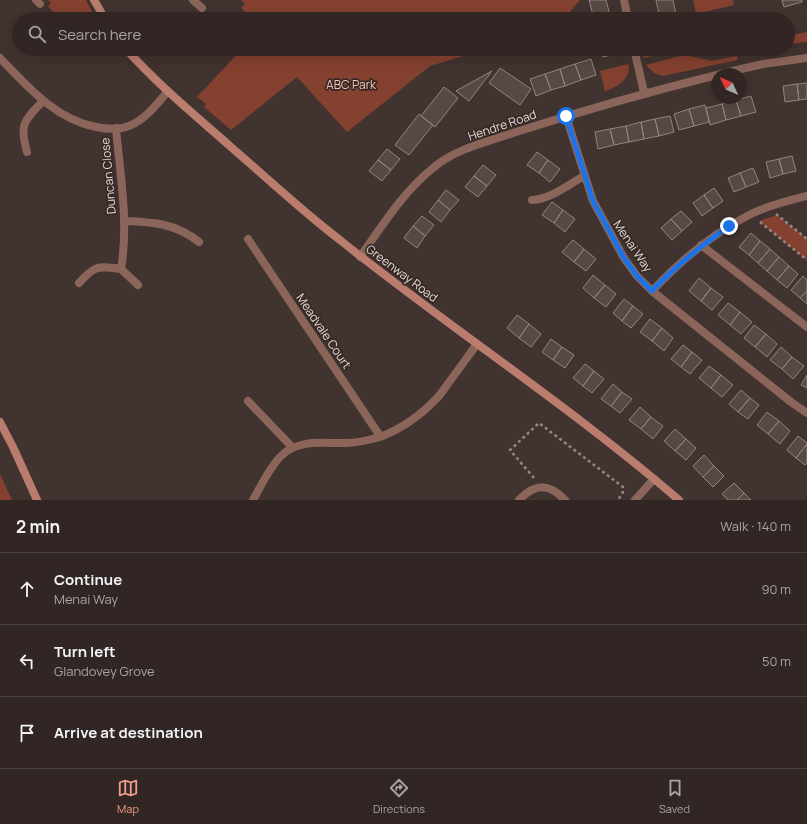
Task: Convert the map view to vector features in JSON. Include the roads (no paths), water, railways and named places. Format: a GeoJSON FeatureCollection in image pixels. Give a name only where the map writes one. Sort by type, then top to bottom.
{"type":"FeatureCollection","features":[{"type":"Feature","properties":{"kind":"street"},"geometry":{"type":"LineString","coordinates":[[94,0],[101,12]]}},
{"type":"Feature","properties":{"kind":"street"},"geometry":{"type":"LineString","coordinates":[[193,0],[202,8]]}},
{"type":"Feature","properties":{"kind":"street"},"geometry":{"type":"LineString","coordinates":[[624,0],[627,12]]}},
{"type":"Feature","properties":{"kind":"street","name":"Greenway Road"},"geometry":{"type":"LineString","coordinates":[[132,56],[168,92],[286,196],[360,256],[654,479],[679,500]]}},
{"type":"Feature","properties":{"kind":"street"},"geometry":{"type":"LineString","coordinates":[[636,56],[644,92]]}},
{"type":"Feature","properties":{"kind":"street"},"geometry":{"type":"LineString","coordinates":[[0,58],[43,101],[61,114],[88,126],[116,128],[129,126],[140,120],[168,92]]}},
{"type":"Feature","properties":{"kind":"street"},"geometry":{"type":"LineString","coordinates":[[746,68],[807,58]]}},
{"type":"Feature","properties":{"kind":"street","name":"Hendre Road"},"geometry":{"type":"LineString","coordinates":[[360,256],[399,203],[417,182],[434,167],[450,157],[474,147],[566,116],[644,92],[711,76]]}},
{"type":"Feature","properties":{"kind":"street"},"geometry":{"type":"LineString","coordinates":[[27,152],[23,133],[24,123],[30,114],[43,101]]}},
{"type":"Feature","properties":{"kind":"street","name":"Menai Way"},"geometry":{"type":"LineString","coordinates":[[566,116],[593,201],[624,258],[637,276],[652,291],[791,402],[807,413]]}},
{"type":"Feature","properties":{"kind":"street","name":"Duncan Close"},"geometry":{"type":"LineString","coordinates":[[116,128],[124,221],[121,269]]}},
{"type":"Feature","properties":{"kind":"street"},"geometry":{"type":"LineString","coordinates":[[532,200],[549,196],[584,176]]}},
{"type":"Feature","properties":{"kind":"street"},"geometry":{"type":"LineString","coordinates":[[652,291],[682,261],[701,245],[729,226],[750,215],[807,196]]}},
{"type":"Feature","properties":{"kind":"street","name":"Duncan Close"},"geometry":{"type":"LineString","coordinates":[[124,221],[164,224],[188,233],[199,242]]}},
{"type":"Feature","properties":{"kind":"street","name":"Meadvale Court"},"geometry":{"type":"LineString","coordinates":[[248,239],[380,436]]}},
{"type":"Feature","properties":{"kind":"street"},"geometry":{"type":"LineString","coordinates":[[701,245],[807,327]]}},
{"type":"Feature","properties":{"kind":"street"},"geometry":{"type":"LineString","coordinates":[[79,283],[88,272],[96,268],[103,267],[121,269],[138,285]]}},
{"type":"Feature","properties":{"kind":"street"},"geometry":{"type":"LineString","coordinates":[[253,500],[280,457],[292,447],[309,443],[347,443],[364,441],[380,436],[419,415],[438,397],[477,344]]}},
{"type":"Feature","properties":{"kind":"street"},"geometry":{"type":"LineString","coordinates":[[248,401],[292,447]]}},
{"type":"Feature","properties":{"kind":"street"},"geometry":{"type":"LineString","coordinates":[[0,422],[37,500]]}},
{"type":"Feature","properties":{"kind":"street"},"geometry":{"type":"LineString","coordinates":[[635,500],[654,479]]}},
{"type":"Feature","properties":{"kind":"street"},"geometry":{"type":"LineString","coordinates":[[519,500],[526,492],[542,487],[553,489],[565,500]]}},
{"type":"Feature","properties":{"kind":"park label","name":"ABC Park"},"geometry":{"type":"Point","coordinates":[351,84]}}]}
